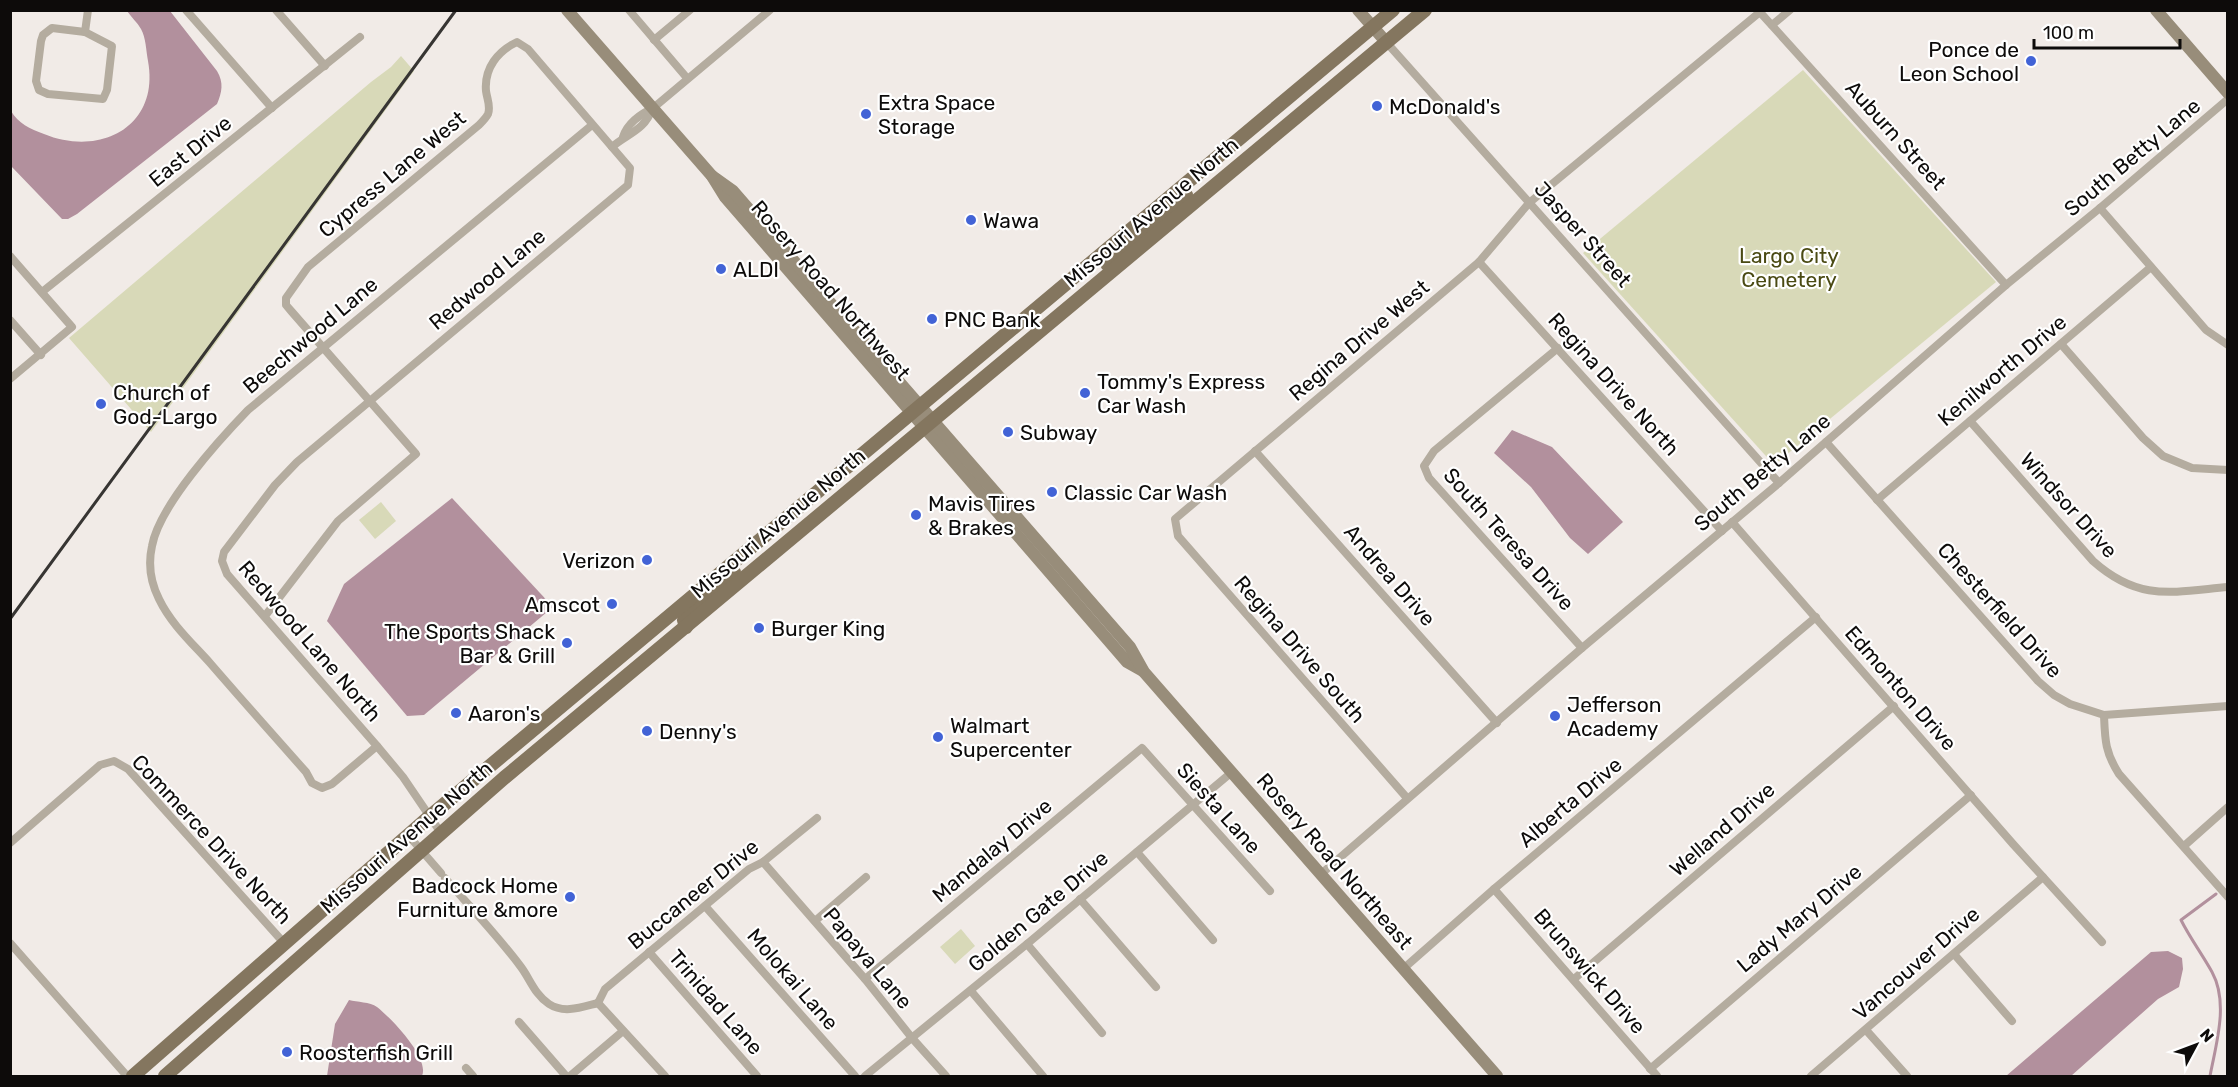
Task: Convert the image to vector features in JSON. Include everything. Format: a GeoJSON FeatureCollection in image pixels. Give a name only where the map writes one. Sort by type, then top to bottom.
{"type":"FeatureCollection","features":[{"type":"Feature","properties":{"kind":"main road","name":"Missouri Avenue North"},"geometry":{"type":"LineString","coordinates":[[133,1077],[429,817],[1393,10]]}},
{"type":"Feature","properties":{"kind":"main road","name":"Missouri Avenue North"},"geometry":{"type":"LineString","coordinates":[[165,1077],[441,833],[1425,10]]}},
{"type":"Feature","properties":{"kind":"main road"},"geometry":{"type":"LineString","coordinates":[[1150,240],[1158,220],[1197,186],[1220,155]]}},
{"type":"Feature","properties":{"kind":"main road"},"geometry":{"type":"LineString","coordinates":[[1066,309],[1081,287],[1138,236],[1145,217]]}},
{"type":"Feature","properties":{"kind":"main road"},"geometry":{"type":"LineString","coordinates":[[686,627],[684,620],[687,613],[755,555],[757,541]]}},
{"type":"Feature","properties":{"kind":"main road"},"geometry":{"type":"LineString","coordinates":[[658,651],[663,636],[661,621]]}},
{"type":"Feature","properties":{"kind":"main road"},"geometry":{"type":"LineString","coordinates":[[302,955],[302,940],[322,921],[329,904]]}},
{"type":"Feature","properties":{"kind":"main road"},"geometry":{"type":"LineString","coordinates":[[274,980],[285,951],[284,944]]}},
{"type":"Feature","properties":{"kind":"street"},"geometry":{"type":"LineString","coordinates":[[85,32],[88,10]]}},
{"type":"Feature","properties":{"kind":"street"},"geometry":{"type":"LineString","coordinates":[[186,10],[272,108]]}},
{"type":"Feature","properties":{"kind":"street"},"geometry":{"type":"LineString","coordinates":[[276,10],[325,66]]}},
{"type":"Feature","properties":{"kind":"street","name":"Rosery Road Northwest"},"geometry":{"type":"LineString","coordinates":[[567,10],[712,176],[725,197],[788,270],[915,409]]}},
{"type":"Feature","properties":{"kind":"street"},"geometry":{"type":"LineString","coordinates":[[629,10],[687,78]]}},
{"type":"Feature","properties":{"kind":"street"},"geometry":{"type":"LineString","coordinates":[[654,40],[690,10]]}},
{"type":"Feature","properties":{"kind":"street"},"geometry":{"type":"LineString","coordinates":[[591,125],[612,147],[623,137],[632,135],[649,119],[652,109],[770,10]]}},
{"type":"Feature","properties":{"kind":"street","name":"Jasper Street"},"geometry":{"type":"LineString","coordinates":[[1358,10],[1779,483]]}},
{"type":"Feature","properties":{"kind":"street"},"geometry":{"type":"LineString","coordinates":[[1772,25],[1790,10]]}},
{"type":"Feature","properties":{"kind":"street"},"geometry":{"type":"LineString","coordinates":[[2156,10],[2228,93]]}},
{"type":"Feature","properties":{"kind":"street","name":"Auburn Street"},"geometry":{"type":"LineString","coordinates":[[1759,11],[2006,285]]}},
{"type":"Feature","properties":{"kind":"street","name":"Regina Drive West"},"geometry":{"type":"LineString","coordinates":[[1175,519],[1479,262],[1529,203],[1759,11]]}},
{"type":"Feature","properties":{"kind":"street"},"geometry":{"type":"LineString","coordinates":[[52,28],[85,32],[112,46],[106,96],[100,100],[43,93],[39,90],[36,81],[43,35],[52,28]]}},
{"type":"Feature","properties":{"kind":"street","name":"East Drive"},"geometry":{"type":"LineString","coordinates":[[42,292],[360,38]]}},
{"type":"Feature","properties":{"kind":"street","name":"Cypress Lane West"},"geometry":{"type":"LineString","coordinates":[[322,348],[286,305],[286,298],[308,267],[479,125],[488,115],[487,75],[495,58],[506,47],[517,42],[528,49],[591,125]]}},
{"type":"Feature","properties":{"kind":"street","name":"South Betty Lane"},"geometry":{"type":"LineString","coordinates":[[1321,874],[1582,648],[1779,483],[2006,285],[2228,99]]}},
{"type":"Feature","properties":{"kind":"street","name":"Beechwood Lane"},"geometry":{"type":"LineString","coordinates":[[377,746],[332,784],[322,788],[312,783],[306,772],[171,619],[153,584],[150,564],[151,547],[156,531],[166,511],[226,433],[248,410],[591,125]]}},
{"type":"Feature","properties":{"kind":"street","name":"Redwood Lane"},"geometry":{"type":"LineString","coordinates":[[369,401],[628,185],[630,168],[612,147]]}},
{"type":"Feature","properties":{"kind":"street","name":"Rosery Road Northwest"},"geometry":{"type":"LineString","coordinates":[[712,176],[733,191],[837,311],[915,409]]}},
{"type":"Feature","properties":{"kind":"street"},"geometry":{"type":"LineString","coordinates":[[2100,208],[2206,330],[2228,345]]}},
{"type":"Feature","properties":{"kind":"street"},"geometry":{"type":"LineString","coordinates":[[10,256],[72,327],[10,379]]}},
{"type":"Feature","properties":{"kind":"street","name":"Regina Drive North"},"geometry":{"type":"LineString","coordinates":[[1479,262],[1722,531]]}},
{"type":"Feature","properties":{"kind":"street","name":"Kenilworth Drive"},"geometry":{"type":"LineString","coordinates":[[1877,500],[2151,267]]}},
{"type":"Feature","properties":{"kind":"street"},"geometry":{"type":"LineString","coordinates":[[788,270],[798,274],[826,306],[837,311]]}},
{"type":"Feature","properties":{"kind":"street"},"geometry":{"type":"LineString","coordinates":[[10,320],[41,355]]}},
{"type":"Feature","properties":{"kind":"street"},"geometry":{"type":"LineString","coordinates":[[2061,344],[2143,438],[2163,456],[2192,468],[2228,470]]}},
{"type":"Feature","properties":{"kind":"street"},"geometry":{"type":"LineString","coordinates":[[265,616],[338,521],[416,454],[322,348]]}},
{"type":"Feature","properties":{"kind":"street","name":"South Teresa Drive"},"geometry":{"type":"LineString","coordinates":[[1558,348],[1434,452],[1424,466],[1429,478],[1582,648]]}},
{"type":"Feature","properties":{"kind":"street","name":"Redwood Lane North"},"geometry":{"type":"LineString","coordinates":[[369,401],[297,462],[269,492],[224,552],[222,561],[226,574],[403,777],[441,833]]}},
{"type":"Feature","properties":{"kind":"street","name":"Rosery Road Northeast"},"geometry":{"type":"LineString","coordinates":[[915,409],[1130,647],[1144,672],[1497,1077]]}},
{"type":"Feature","properties":{"kind":"street","name":"Windsor Drive"},"geometry":{"type":"LineString","coordinates":[[1970,421],[2093,561],[2112,576],[2136,588],[2160,593],[2228,587]]}},
{"type":"Feature","properties":{"kind":"street","name":"Chesterfield Drive"},"geometry":{"type":"LineString","coordinates":[[1826,442],[2038,681],[2054,695],[2070,704],[2104,715],[2228,706]]}},
{"type":"Feature","properties":{"kind":"street","name":"Andrea Drive"},"geometry":{"type":"LineString","coordinates":[[1255,451],[1497,723]]}},
{"type":"Feature","properties":{"kind":"street","name":"Regina Drive South"},"geometry":{"type":"LineString","coordinates":[[1175,519],[1178,536],[1407,798]]}},
{"type":"Feature","properties":{"kind":"street","name":"Edmonton Drive"},"geometry":{"type":"LineString","coordinates":[[1732,522],[2102,942]]}},
{"type":"Feature","properties":{"kind":"street","name":"Alberta Drive"},"geometry":{"type":"LineString","coordinates":[[1403,969],[1494,889],[1816,617]]}},
{"type":"Feature","properties":{"kind":"street","name":"Welland Drive"},"geometry":{"type":"LineString","coordinates":[[1574,979],[1894,706]]}},
{"type":"Feature","properties":{"kind":"street"},"geometry":{"type":"LineString","coordinates":[[2104,715],[2105,744],[2109,760],[2228,897]]}},
{"type":"Feature","properties":{"kind":"street","name":"Siesta Lane"},"geometry":{"type":"LineString","coordinates":[[1142,748],[1270,891]]}},
{"type":"Feature","properties":{"kind":"street","name":"Mandalay Drive"},"geometry":{"type":"LineString","coordinates":[[865,979],[1142,748]]}},
{"type":"Feature","properties":{"kind":"street","name":"Commerce Drive North"},"geometry":{"type":"LineString","coordinates":[[10,843],[100,765],[114,761],[128,769],[284,944]]}},
{"type":"Feature","properties":{"kind":"street","name":"Golden Gate Drive"},"geometry":{"type":"LineString","coordinates":[[865,1077],[1232,772]]}},
{"type":"Feature","properties":{"kind":"street","name":"Lady Mary Drive"},"geometry":{"type":"LineString","coordinates":[[1650,1069],[1971,795]]}},
{"type":"Feature","properties":{"kind":"street"},"geometry":{"type":"LineString","coordinates":[[2184,846],[2228,807]]}},
{"type":"Feature","properties":{"kind":"street","name":"Buccaneer Drive"},"geometry":{"type":"LineString","coordinates":[[598,1003],[605,989],[749,869],[763,862],[817,818]]}},
{"type":"Feature","properties":{"kind":"street"},"geometry":{"type":"LineString","coordinates":[[408,835],[520,967],[537,994],[549,1005],[562,1009],[576,1009],[598,1003],[665,1077]]}},
{"type":"Feature","properties":{"kind":"street"},"geometry":{"type":"LineString","coordinates":[[1137,852],[1212,940]]}},
{"type":"Feature","properties":{"kind":"street","name":"Papaya Lane"},"geometry":{"type":"LineString","coordinates":[[763,862],[865,979],[946,1077]]}},
{"type":"Feature","properties":{"kind":"street"},"geometry":{"type":"LineString","coordinates":[[814,921],[866,877]]}},
{"type":"Feature","properties":{"kind":"street","name":"Vancouver Drive"},"geometry":{"type":"LineString","coordinates":[[1811,1077],[2043,877]]}},
{"type":"Feature","properties":{"kind":"street","name":"Brunswick Drive"},"geometry":{"type":"LineString","coordinates":[[1494,889],[1657,1077]]}},
{"type":"Feature","properties":{"kind":"street"},"geometry":{"type":"LineString","coordinates":[[1080,899],[1156,987]]}},
{"type":"Feature","properties":{"kind":"street","name":"Molokai Lane"},"geometry":{"type":"LineString","coordinates":[[705,906],[855,1077]]}},
{"type":"Feature","properties":{"kind":"street"},"geometry":{"type":"LineString","coordinates":[[10,943],[127,1077]]}},
{"type":"Feature","properties":{"kind":"street"},"geometry":{"type":"LineString","coordinates":[[1027,944],[1102,1033]]}},
{"type":"Feature","properties":{"kind":"street","name":"Trinidad Lane"},"geometry":{"type":"LineString","coordinates":[[649,952],[757,1077]]}},
{"type":"Feature","properties":{"kind":"street"},"geometry":{"type":"LineString","coordinates":[[1954,954],[2012,1021]]}},
{"type":"Feature","properties":{"kind":"street"},"geometry":{"type":"LineString","coordinates":[[971,991],[1043,1077]]}},
{"type":"Feature","properties":{"kind":"street"},"geometry":{"type":"LineString","coordinates":[[519,1022],[568,1077],[623,1031]]}},
{"type":"Feature","properties":{"kind":"street"},"geometry":{"type":"LineString","coordinates":[[1866,1030],[1907,1077]]}},
{"type":"Feature","properties":{"kind":"street"},"geometry":{"type":"LineString","coordinates":[[466,1068],[473,1077]]}},
{"type":"Feature","properties":{"kind":"green space"},"geometry":{"type":"Polygon","coordinates":[[[401,56],[414,71],[151,432],[69,338],[391,67],[401,56]]]}},
{"type":"Feature","properties":{"kind":"green space","name":"Largo City Cemetery"},"geometry":{"type":"Polygon","coordinates":[[[1803,70],[1996,282],[1774,465],[1583,253],[1803,70]]]}},
{"type":"Feature","properties":{"kind":"green space"},"geometry":{"type":"Polygon","coordinates":[[[381,502],[396,521],[375,539],[359,520],[381,502]]]}},
{"type":"Feature","properties":{"kind":"green space"},"geometry":{"type":"Polygon","coordinates":[[[961,929],[975,946],[955,964],[940,947],[961,929]]]}},
{"type":"Feature","properties":{"kind":"shaded area"},"geometry":{"type":"Polygon","coordinates":[[[127,11],[170,11],[217,71],[222,88],[220,95],[217,104],[77,214],[68,219],[62,219],[11,166],[11,111],[29,128],[65,140],[86,142],[122,131],[135,119],[145,103],[149,84],[143,33],[127,11]]]}},
{"type":"Feature","properties":{"kind":"shaded area"},"geometry":{"type":"Polygon","coordinates":[[[1512,430],[1552,447],[1623,522],[1588,554],[1570,538],[1531,487],[1494,453],[1512,430]]]}},
{"type":"Feature","properties":{"kind":"shaded area"},"geometry":{"type":"Polygon","coordinates":[[[452,498],[553,607],[424,715],[407,716],[327,621],[344,584],[452,498]]]}},
{"type":"Feature","properties":{"kind":"shaded area"},"geometry":{"type":"Polygon","coordinates":[[[2168,951],[2182,958],[2183,969],[2179,987],[2158,999],[2071,1076],[2006,1076],[2151,952],[2168,951]]]}},
{"type":"Feature","properties":{"kind":"shaded area"},"geometry":{"type":"Polygon","coordinates":[[[349,1000],[374,1005],[391,1020],[415,1049],[423,1068],[422,1076],[327,1076],[335,1024],[349,1000]]]}},
{"type":"Feature","properties":{"kind":"waterway"},"geometry":{"type":"LineString","coordinates":[[2210,1076],[2220,1024],[2220,997],[2212,972],[2181,920],[2216,894]]}},
{"type":"Feature","properties":{"kind":"railway"},"geometry":{"type":"LineString","coordinates":[[10,619],[456,10]]}},
{"type":"Feature","properties":{"kind":"place","name":"Ponce de Leon School"},"geometry":{"type":"Point","coordinates":[2031,61]}},
{"type":"Feature","properties":{"kind":"place","name":"McDonald's"},"geometry":{"type":"Point","coordinates":[1377,106]}},
{"type":"Feature","properties":{"kind":"place","name":"Extra Space Storage"},"geometry":{"type":"Point","coordinates":[866,114]}},
{"type":"Feature","properties":{"kind":"place","name":"Wawa"},"geometry":{"type":"Point","coordinates":[971,220]}},
{"type":"Feature","properties":{"kind":"place","name":"ALDI"},"geometry":{"type":"Point","coordinates":[721,269]}},
{"type":"Feature","properties":{"kind":"place","name":"PNC Bank"},"geometry":{"type":"Point","coordinates":[932,319]}},
{"type":"Feature","properties":{"kind":"place","name":"Tommy's Express Car Wash"},"geometry":{"type":"Point","coordinates":[1085,393]}},
{"type":"Feature","properties":{"kind":"place","name":"Church of God-Largo"},"geometry":{"type":"Point","coordinates":[101,404]}},
{"type":"Feature","properties":{"kind":"place","name":"Subway"},"geometry":{"type":"Point","coordinates":[1008,432]}},
{"type":"Feature","properties":{"kind":"place","name":"Classic Car Wash"},"geometry":{"type":"Point","coordinates":[1052,492]}},
{"type":"Feature","properties":{"kind":"place","name":"Mavis Tires & Brakes"},"geometry":{"type":"Point","coordinates":[916,515]}},
{"type":"Feature","properties":{"kind":"place","name":"Verizon"},"geometry":{"type":"Point","coordinates":[647,560]}},
{"type":"Feature","properties":{"kind":"place","name":"Amscot"},"geometry":{"type":"Point","coordinates":[612,604]}},
{"type":"Feature","properties":{"kind":"place","name":"Burger King"},"geometry":{"type":"Point","coordinates":[759,628]}},
{"type":"Feature","properties":{"kind":"place","name":"The Sports Shack Bar & Grill"},"geometry":{"type":"Point","coordinates":[567,643]}},
{"type":"Feature","properties":{"kind":"place","name":"Aaron's"},"geometry":{"type":"Point","coordinates":[456,713]}},
{"type":"Feature","properties":{"kind":"place","name":"Jefferson Academy"},"geometry":{"type":"Point","coordinates":[1555,716]}},
{"type":"Feature","properties":{"kind":"place","name":"Denny's"},"geometry":{"type":"Point","coordinates":[647,731]}},
{"type":"Feature","properties":{"kind":"place","name":"Walmart Supercenter"},"geometry":{"type":"Point","coordinates":[938,737]}},
{"type":"Feature","properties":{"kind":"place","name":"Badcock Home Furniture &more"},"geometry":{"type":"Point","coordinates":[570,897]}},
{"type":"Feature","properties":{"kind":"place","name":"Roosterfish Grill"},"geometry":{"type":"Point","coordinates":[287,1052]}}]}
